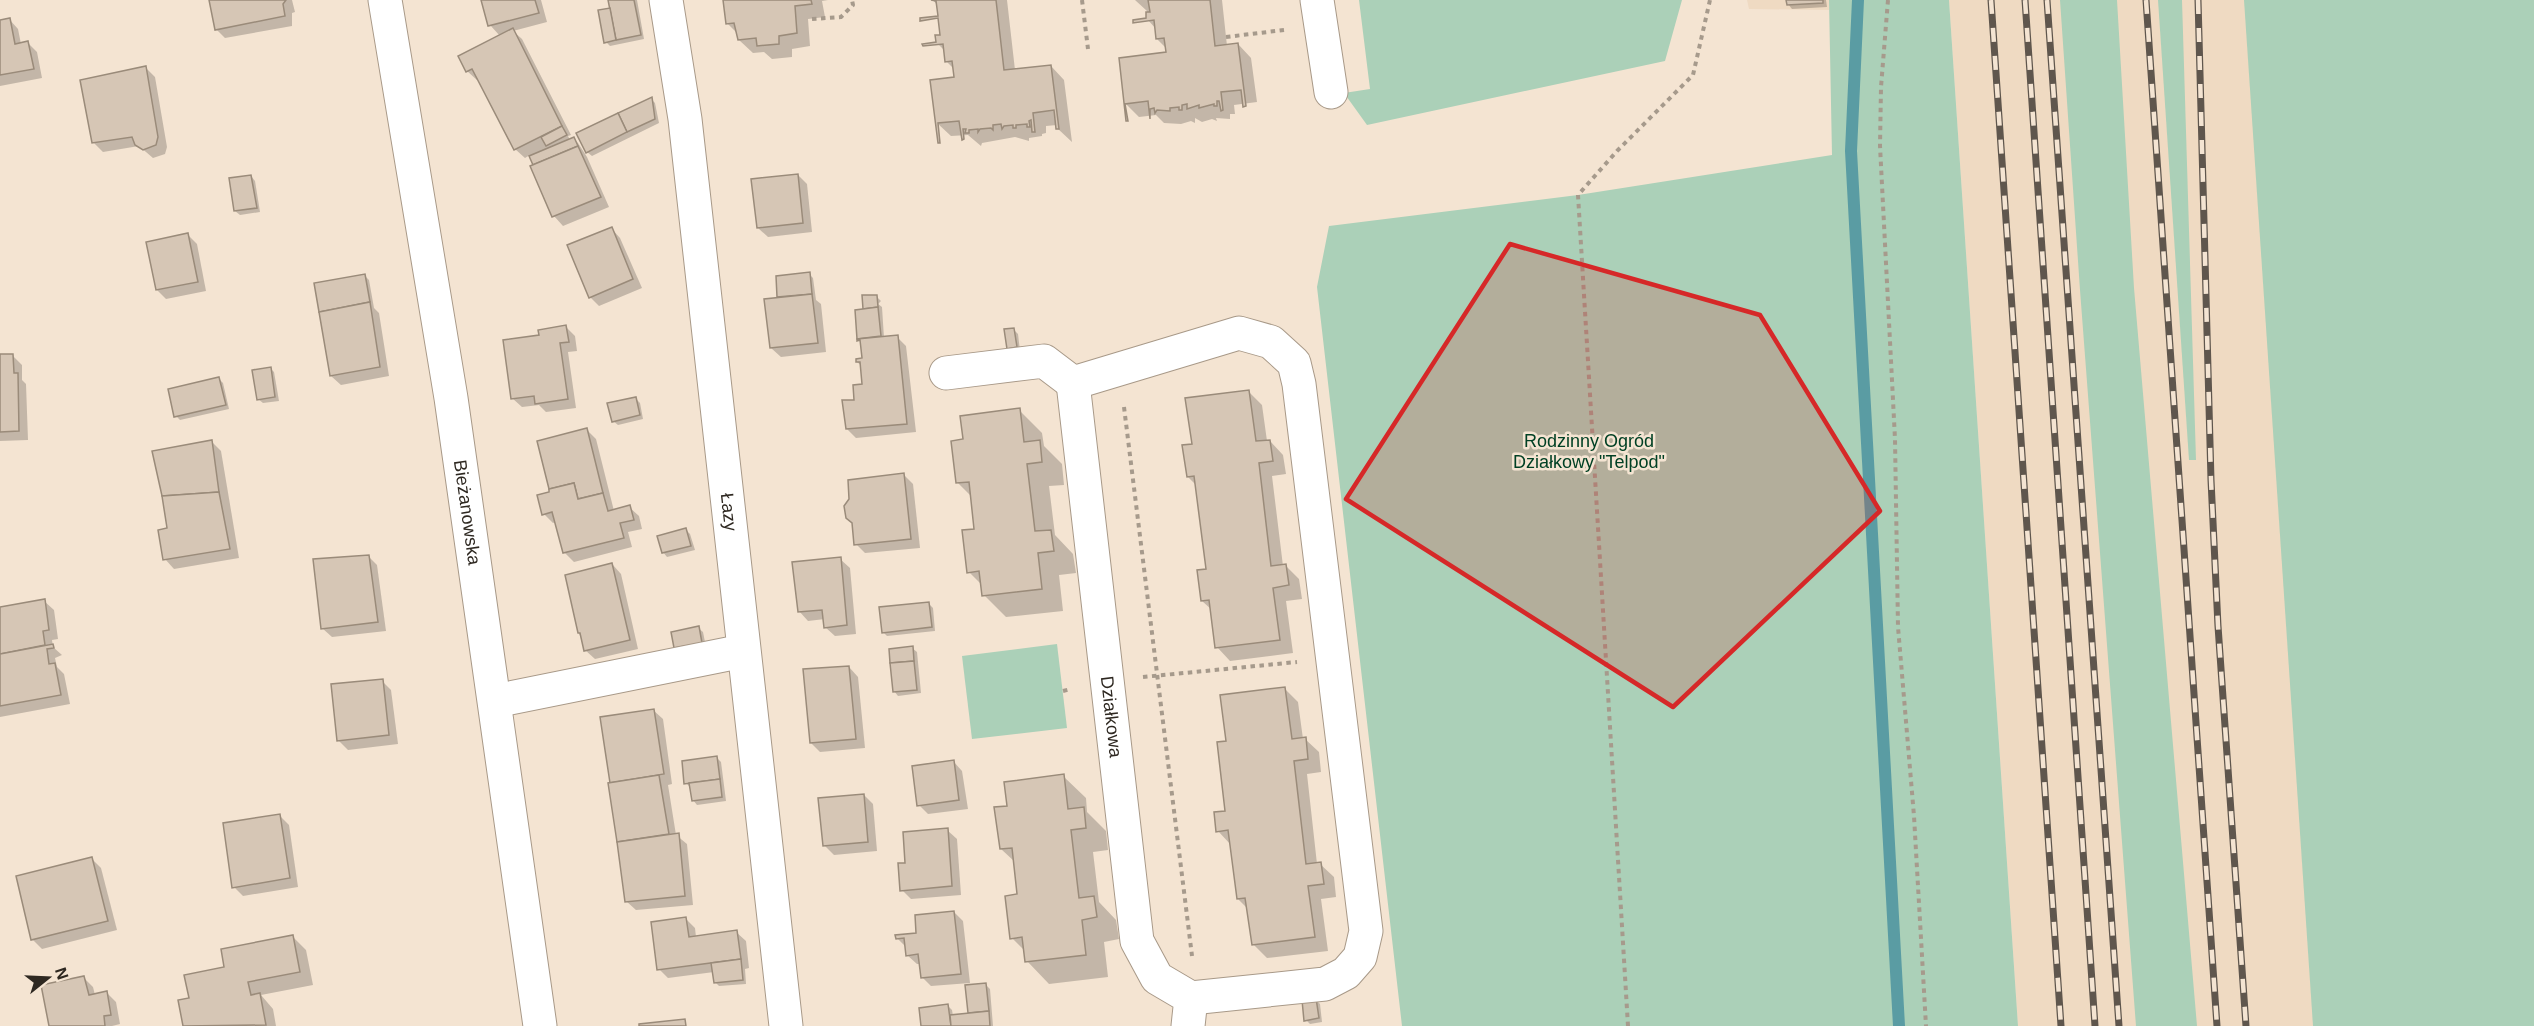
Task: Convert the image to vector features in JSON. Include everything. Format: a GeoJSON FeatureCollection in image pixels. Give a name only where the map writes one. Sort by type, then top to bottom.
{"type":"FeatureCollection","features":[{"type":"Feature","properties":{"kind":"street","name":"Bieżanowska"},"geometry":{"type":"LineString","coordinates":[[385,0],[451,398],[540,1026]]}},
{"type":"Feature","properties":{"kind":"street","name":"Łazy"},"geometry":{"type":"LineString","coordinates":[[666,0],[685,119],[786,1026]]}},
{"type":"Feature","properties":{"kind":"street"},"geometry":{"type":"LineString","coordinates":[[1317,0],[1331,92]]}},
{"type":"Feature","properties":{"kind":"street"},"geometry":{"type":"LineString","coordinates":[[946,373],[1044,361],[1073,383],[1239,333],[1271,342],[1294,363],[1299,384],[1334,658],[1365,931],[1360,957],[1346,973],[1325,984],[1189,1012]]}},
{"type":"Feature","properties":{"kind":"street","name":"Działkowa"},"geometry":{"type":"LineString","coordinates":[[1073,383],[1137,941],[1157,978],[1189,1012]]}},
{"type":"Feature","properties":{"kind":"street"},"geometry":{"type":"LineString","coordinates":[[495,700],[743,651]]}},
{"type":"Feature","properties":{"kind":"path"},"geometry":{"type":"LineString","coordinates":[[812,19],[841,16],[853,5],[852,0]]}},
{"type":"Feature","properties":{"kind":"path"},"geometry":{"type":"LineString","coordinates":[[1082,0],[1088,49]]}},
{"type":"Feature","properties":{"kind":"path"},"geometry":{"type":"LineString","coordinates":[[1628,1026],[1578,195],[1617,151],[1693,75],[1710,0]]}},
{"type":"Feature","properties":{"kind":"path"},"geometry":{"type":"LineString","coordinates":[[1888,0],[1881,87],[1880,146],[1895,439],[1898,627],[1914,816],[1926,1026]]}},
{"type":"Feature","properties":{"kind":"path"},"geometry":{"type":"LineString","coordinates":[[1226,37],[1292,29]]}},
{"type":"Feature","properties":{"kind":"path"},"geometry":{"type":"LineString","coordinates":[[1123,399],[1194,972],[1189,1012]]}},
{"type":"Feature","properties":{"kind":"path"},"geometry":{"type":"LineString","coordinates":[[1063,691],[1108,681],[1334,658]]}},
{"type":"Feature","properties":{"kind":"highlighted area"},"geometry":{"type":"Polygon","coordinates":[[[1510,244],[1760,315],[1880,511],[1673,707],[1346,499],[1510,244]]]}},
{"type":"Feature","properties":{"kind":"shaded area"},"geometry":{"type":"Polygon","coordinates":[[[1747,0],[1829,0],[1829,10],[1749,9],[1747,0]]]}},
{"type":"Feature","properties":{"kind":"shaded area"},"geometry":{"type":"Polygon","coordinates":[[[1949,0],[2534,0],[2534,1026],[2018,1026],[1949,0]]]}},
{"type":"Feature","properties":{"kind":"green space"},"geometry":{"type":"Polygon","coordinates":[[[1359,0],[1682,0],[1665,61],[1367,125],[1344,93],[1370,89],[1359,0]]]}},
{"type":"Feature","properties":{"kind":"green space","name":"Rodzinny Ogród Działkowy \"Telpod\""},"geometry":{"type":"Polygon","coordinates":[[[1829,0],[1949,0],[2018,1026],[1402,1026],[1317,287],[1329,226],[1578,195],[1832,155],[1829,0]]]}},
{"type":"Feature","properties":{"kind":"green space"},"geometry":{"type":"Polygon","coordinates":[[[2060,0],[2117,0],[2134,288],[2197,1026],[2136,1026],[2060,0]]]}},
{"type":"Feature","properties":{"kind":"green space"},"geometry":{"type":"Polygon","coordinates":[[[2158,0],[2182,0],[2196,460],[2189,460],[2158,0]]]}},
{"type":"Feature","properties":{"kind":"green space"},"geometry":{"type":"Polygon","coordinates":[[[2244,0],[2534,0],[2534,1026],[2313,1026],[2244,0]]]}},
{"type":"Feature","properties":{"kind":"green space"},"geometry":{"type":"Polygon","coordinates":[[[1057,644],[1067,728],[972,739],[962,656],[1057,644]]]}},
{"type":"Feature","properties":{"kind":"building"},"geometry":{"type":"Polygon","coordinates":[[[209,0],[286,0],[283,4],[285,16],[215,30],[209,0]]]}},
{"type":"Feature","properties":{"kind":"building"},"geometry":{"type":"Polygon","coordinates":[[[481,0],[535,0],[539,13],[488,26],[481,0]]]}},
{"type":"Feature","properties":{"kind":"building"},"geometry":{"type":"Polygon","coordinates":[[[608,0],[634,0],[641,35],[616,40],[608,0]]]}},
{"type":"Feature","properties":{"kind":"building"},"geometry":{"type":"Polygon","coordinates":[[[723,0],[811,0],[812,4],[795,6],[797,33],[779,36],[779,44],[757,46],[756,38],[738,40],[734,23],[726,24],[723,0]]]}},
{"type":"Feature","properties":{"kind":"building"},"geometry":{"type":"Polygon","coordinates":[[[931,0],[996,0],[1004,70],[1051,65],[1059,129],[1056,129],[1054,110],[1033,113],[1035,132],[1032,132],[1031,120],[1029,121],[1030,127],[1027,127],[1027,124],[1016,125],[1016,128],[1013,128],[1013,125],[1004,126],[1002,129],[1001,124],[993,125],[993,130],[991,128],[980,129],[978,132],[978,129],[969,130],[969,133],[965,133],[966,129],[963,129],[964,139],[962,140],[959,121],[938,123],[940,143],[938,143],[930,80],[954,77],[952,61],[945,62],[943,44],[923,46],[922,44],[936,42],[935,35],[940,35],[938,18],[920,21],[920,18],[938,16],[936,1],[931,0]]]}},
{"type":"Feature","properties":{"kind":"building"},"geometry":{"type":"Polygon","coordinates":[[[1148,0],[1210,0],[1215,46],[1238,43],[1246,106],[1243,107],[1241,90],[1221,92],[1223,110],[1221,111],[1219,101],[1217,101],[1217,106],[1214,104],[1199,108],[1199,105],[1187,109],[1187,104],[1182,105],[1182,110],[1179,110],[1179,107],[1170,108],[1170,111],[1157,110],[1155,113],[1154,108],[1150,109],[1150,119],[1148,101],[1125,104],[1128,121],[1126,121],[1119,58],[1166,52],[1164,38],[1156,39],[1154,20],[1133,23],[1133,20],[1146,18],[1146,12],[1150,12],[1148,0]]]}},
{"type":"Feature","properties":{"kind":"building"},"geometry":{"type":"Polygon","coordinates":[[[1786,0],[1823,0],[1823,3],[1787,5],[1786,0]]]}},
{"type":"Feature","properties":{"kind":"building"},"geometry":{"type":"Polygon","coordinates":[[[610,8],[616,40],[604,43],[598,10],[610,8]]]}},
{"type":"Feature","properties":{"kind":"building"},"geometry":{"type":"Polygon","coordinates":[[[10,18],[15,44],[28,41],[34,69],[0,75],[0,20],[10,18]]]}},
{"type":"Feature","properties":{"kind":"building"},"geometry":{"type":"Polygon","coordinates":[[[513,28],[562,126],[514,150],[472,69],[466,72],[458,56],[513,28]]]}},
{"type":"Feature","properties":{"kind":"building"},"geometry":{"type":"Polygon","coordinates":[[[146,66],[158,137],[156,145],[143,150],[135,145],[132,137],[92,143],[80,80],[146,66]]]}},
{"type":"Feature","properties":{"kind":"building"},"geometry":{"type":"Polygon","coordinates":[[[652,97],[655,119],[627,132],[618,113],[652,97]]]}},
{"type":"Feature","properties":{"kind":"building"},"geometry":{"type":"Polygon","coordinates":[[[618,113],[627,132],[586,153],[576,133],[618,113]]]}},
{"type":"Feature","properties":{"kind":"building"},"geometry":{"type":"Polygon","coordinates":[[[562,126],[567,135],[546,146],[541,137],[562,126]]]}},
{"type":"Feature","properties":{"kind":"building"},"geometry":{"type":"Polygon","coordinates":[[[574,137],[578,146],[533,165],[529,156],[574,137]]]}},
{"type":"Feature","properties":{"kind":"building"},"geometry":{"type":"Polygon","coordinates":[[[578,146],[601,197],[552,217],[530,166],[578,146]]]}},
{"type":"Feature","properties":{"kind":"building"},"geometry":{"type":"Polygon","coordinates":[[[798,174],[803,223],[757,228],[751,179],[798,174]]]}},
{"type":"Feature","properties":{"kind":"building"},"geometry":{"type":"Polygon","coordinates":[[[251,175],[257,208],[234,211],[229,178],[251,175]]]}},
{"type":"Feature","properties":{"kind":"building"},"geometry":{"type":"Polygon","coordinates":[[[612,227],[633,279],[589,298],[567,245],[612,227]]]}},
{"type":"Feature","properties":{"kind":"building"},"geometry":{"type":"Polygon","coordinates":[[[188,233],[198,282],[156,290],[146,242],[188,233]]]}},
{"type":"Feature","properties":{"kind":"building"},"geometry":{"type":"Polygon","coordinates":[[[810,272],[812,294],[777,297],[776,276],[810,272]]]}},
{"type":"Feature","properties":{"kind":"building"},"geometry":{"type":"Polygon","coordinates":[[[365,274],[370,302],[319,312],[314,283],[365,274]]]}},
{"type":"Feature","properties":{"kind":"building"},"geometry":{"type":"Polygon","coordinates":[[[812,294],[818,343],[770,348],[764,299],[812,294]]]}},
{"type":"Feature","properties":{"kind":"building"},"geometry":{"type":"Polygon","coordinates":[[[862,295],[877,295],[878,307],[863,309],[862,295]]]}},
{"type":"Feature","properties":{"kind":"building"},"geometry":{"type":"Polygon","coordinates":[[[370,302],[380,367],[330,376],[319,312],[370,302]]]}},
{"type":"Feature","properties":{"kind":"building"},"geometry":{"type":"Polygon","coordinates":[[[878,307],[881,336],[857,339],[855,310],[878,307]]]}},
{"type":"Feature","properties":{"kind":"building"},"geometry":{"type":"Polygon","coordinates":[[[566,325],[569,342],[560,343],[568,399],[535,404],[534,396],[511,399],[503,340],[539,335],[538,330],[566,325]]]}},
{"type":"Feature","properties":{"kind":"building"},"geometry":{"type":"Polygon","coordinates":[[[1014,328],[1017,347],[1007,349],[1004,329],[1014,328]]]}},
{"type":"Feature","properties":{"kind":"building"},"geometry":{"type":"Polygon","coordinates":[[[898,335],[907,424],[846,429],[842,400],[854,400],[853,385],[862,384],[860,362],[856,362],[856,359],[862,358],[860,340],[857,341],[857,339],[898,335]]]}},
{"type":"Feature","properties":{"kind":"building"},"geometry":{"type":"Polygon","coordinates":[[[0,354],[13,354],[14,373],[18,373],[19,431],[0,432],[0,354]]]}},
{"type":"Feature","properties":{"kind":"building"},"geometry":{"type":"Polygon","coordinates":[[[271,367],[275,397],[257,400],[252,370],[271,367]]]}},
{"type":"Feature","properties":{"kind":"building"},"geometry":{"type":"Polygon","coordinates":[[[219,377],[226,405],[174,417],[168,389],[219,377]]]}},
{"type":"Feature","properties":{"kind":"building"},"geometry":{"type":"Polygon","coordinates":[[[1249,390],[1256,441],[1270,440],[1273,461],[1259,463],[1271,566],[1286,564],[1289,585],[1273,588],[1280,640],[1215,648],[1209,600],[1201,601],[1197,570],[1206,569],[1194,476],[1187,477],[1182,445],[1192,444],[1185,398],[1249,390]]]}},
{"type":"Feature","properties":{"kind":"building"},"geometry":{"type":"Polygon","coordinates":[[[636,397],[640,415],[612,422],[607,403],[636,397]]]}},
{"type":"Feature","properties":{"kind":"building"},"geometry":{"type":"Polygon","coordinates":[[[1020,408],[1024,442],[1040,440],[1042,462],[1027,464],[1035,531],[1051,530],[1054,551],[1038,553],[1042,589],[982,596],[979,571],[967,573],[962,530],[974,529],[969,482],[956,483],[951,441],[963,439],[960,416],[1020,408]]]}},
{"type":"Feature","properties":{"kind":"building"},"geometry":{"type":"Polygon","coordinates":[[[587,428],[603,493],[578,499],[574,483],[549,489],[537,441],[587,428]]]}},
{"type":"Feature","properties":{"kind":"building"},"geometry":{"type":"Polygon","coordinates":[[[212,440],[219,492],[162,496],[152,451],[212,440]]]}},
{"type":"Feature","properties":{"kind":"building"},"geometry":{"type":"Polygon","coordinates":[[[904,473],[911,539],[854,545],[852,523],[846,518],[844,506],[849,499],[848,480],[904,473]]]}},
{"type":"Feature","properties":{"kind":"building"},"geometry":{"type":"Polygon","coordinates":[[[574,483],[578,499],[603,493],[608,511],[630,505],[634,520],[620,523],[624,538],[563,553],[552,512],[542,515],[537,495],[549,492],[549,489],[574,483]]]}},
{"type":"Feature","properties":{"kind":"building"},"geometry":{"type":"Polygon","coordinates":[[[219,492],[230,549],[163,560],[158,530],[167,528],[162,496],[219,492]]]}},
{"type":"Feature","properties":{"kind":"building"},"geometry":{"type":"Polygon","coordinates":[[[686,528],[691,546],[662,553],[657,536],[686,528]]]}},
{"type":"Feature","properties":{"kind":"building"},"geometry":{"type":"Polygon","coordinates":[[[369,555],[378,622],[321,629],[313,559],[369,555]]]}},
{"type":"Feature","properties":{"kind":"building"},"geometry":{"type":"Polygon","coordinates":[[[841,557],[847,625],[824,628],[822,610],[798,612],[792,562],[841,557]]]}},
{"type":"Feature","properties":{"kind":"building"},"geometry":{"type":"Polygon","coordinates":[[[612,563],[630,640],[584,651],[565,575],[612,563]]]}},
{"type":"Feature","properties":{"kind":"building"},"geometry":{"type":"Polygon","coordinates":[[[45,599],[49,630],[43,631],[45,645],[0,654],[0,607],[45,599]]]}},
{"type":"Feature","properties":{"kind":"building"},"geometry":{"type":"Polygon","coordinates":[[[929,602],[932,627],[882,633],[879,607],[929,602]]]}},
{"type":"Feature","properties":{"kind":"building"},"geometry":{"type":"Polygon","coordinates":[[[699,626],[702,643],[674,648],[671,632],[699,626]]]}},
{"type":"Feature","properties":{"kind":"building"},"geometry":{"type":"Polygon","coordinates":[[[53,644],[54,648],[47,649],[49,664],[55,663],[61,695],[0,706],[0,654],[53,644]]]}},
{"type":"Feature","properties":{"kind":"building"},"geometry":{"type":"Polygon","coordinates":[[[913,646],[914,661],[890,663],[889,649],[913,646]]]}},
{"type":"Feature","properties":{"kind":"building"},"geometry":{"type":"Polygon","coordinates":[[[914,661],[917,690],[893,692],[890,663],[914,661]]]}},
{"type":"Feature","properties":{"kind":"building"},"geometry":{"type":"Polygon","coordinates":[[[849,666],[856,739],[810,743],[803,669],[849,666]]]}},
{"type":"Feature","properties":{"kind":"building"},"geometry":{"type":"Polygon","coordinates":[[[383,679],[389,735],[337,741],[331,684],[383,679]]]}},
{"type":"Feature","properties":{"kind":"building"},"geometry":{"type":"Polygon","coordinates":[[[1285,687],[1292,739],[1306,737],[1308,759],[1294,761],[1306,864],[1321,862],[1324,884],[1308,886],[1315,937],[1252,945],[1245,898],[1237,899],[1228,830],[1216,832],[1214,812],[1225,811],[1217,742],[1226,741],[1220,695],[1285,687]]]}},
{"type":"Feature","properties":{"kind":"building"},"geometry":{"type":"Polygon","coordinates":[[[654,709],[664,774],[610,783],[600,717],[654,709]]]}},
{"type":"Feature","properties":{"kind":"building"},"geometry":{"type":"Polygon","coordinates":[[[717,756],[720,779],[684,784],[682,761],[717,756]]]}},
{"type":"Feature","properties":{"kind":"building"},"geometry":{"type":"Polygon","coordinates":[[[954,760],[959,800],[917,806],[912,766],[954,760]]]}},
{"type":"Feature","properties":{"kind":"building"},"geometry":{"type":"Polygon","coordinates":[[[1064,774],[1068,809],[1084,807],[1086,828],[1071,830],[1079,898],[1094,896],[1097,917],[1082,920],[1086,955],[1025,962],[1022,937],[1010,939],[1005,896],[1017,894],[1012,848],[1000,849],[994,807],[1007,806],[1004,782],[1064,774]]]}},
{"type":"Feature","properties":{"kind":"building"},"geometry":{"type":"Polygon","coordinates":[[[659,775],[669,834],[617,842],[608,783],[659,775]]]}},
{"type":"Feature","properties":{"kind":"building"},"geometry":{"type":"Polygon","coordinates":[[[720,779],[722,797],[692,801],[689,783],[720,779]]]}},
{"type":"Feature","properties":{"kind":"building"},"geometry":{"type":"Polygon","coordinates":[[[864,794],[868,842],[823,846],[818,798],[864,794]]]}},
{"type":"Feature","properties":{"kind":"building"},"geometry":{"type":"Polygon","coordinates":[[[280,814],[290,878],[232,888],[223,823],[280,814]]]}},
{"type":"Feature","properties":{"kind":"building"},"geometry":{"type":"Polygon","coordinates":[[[948,828],[952,886],[900,891],[898,863],[905,863],[903,832],[948,828]]]}},
{"type":"Feature","properties":{"kind":"building"},"geometry":{"type":"Polygon","coordinates":[[[679,833],[685,896],[625,902],[617,842],[679,833]]]}},
{"type":"Feature","properties":{"kind":"building"},"geometry":{"type":"Polygon","coordinates":[[[92,857],[108,921],[31,940],[16,876],[92,857]]]}},
{"type":"Feature","properties":{"kind":"building"},"geometry":{"type":"Polygon","coordinates":[[[954,911],[961,974],[921,978],[918,954],[906,956],[904,938],[896,939],[895,935],[916,933],[915,915],[954,911]]]}},
{"type":"Feature","properties":{"kind":"building"},"geometry":{"type":"Polygon","coordinates":[[[686,917],[689,937],[737,930],[741,959],[657,970],[651,922],[686,917]]]}},
{"type":"Feature","properties":{"kind":"building"},"geometry":{"type":"Polygon","coordinates":[[[293,935],[300,972],[248,982],[251,995],[260,993],[266,1025],[183,1026],[178,1000],[189,998],[184,975],[224,967],[221,949],[293,935]]]}},
{"type":"Feature","properties":{"kind":"building"},"geometry":{"type":"Polygon","coordinates":[[[741,959],[743,980],[714,983],[711,963],[741,959]]]}},
{"type":"Feature","properties":{"kind":"building"},"geometry":{"type":"Polygon","coordinates":[[[84,976],[89,995],[107,991],[111,1015],[104,1016],[105,1026],[49,1026],[41,985],[84,976]]]}},
{"type":"Feature","properties":{"kind":"building"},"geometry":{"type":"Polygon","coordinates":[[[986,983],[989,1011],[968,1013],[965,985],[986,983]]]}},
{"type":"Feature","properties":{"kind":"building"},"geometry":{"type":"Polygon","coordinates":[[[1316,998],[1319,1018],[1304,1021],[1302,1000],[1316,998]]]}},
{"type":"Feature","properties":{"kind":"building"},"geometry":{"type":"Polygon","coordinates":[[[948,1004],[951,1026],[921,1026],[919,1008],[948,1004]]]}},
{"type":"Feature","properties":{"kind":"building"},"geometry":{"type":"Polygon","coordinates":[[[989,1011],[990,1026],[951,1026],[950,1015],[989,1011]]]}},
{"type":"Feature","properties":{"kind":"building"},"geometry":{"type":"Polygon","coordinates":[[[685,1019],[686,1026],[639,1026],[639,1024],[685,1019]]]}},
{"type":"Feature","properties":{"kind":"waterway"},"geometry":{"type":"LineString","coordinates":[[1858,0],[1851,151],[1899,1026]]}},
{"type":"Feature","properties":{"kind":"railway"},"geometry":{"type":"LineString","coordinates":[[1991,0],[2061,1026]]}},
{"type":"Feature","properties":{"kind":"railway"},"geometry":{"type":"LineString","coordinates":[[2025,0],[2095,1026]]}},
{"type":"Feature","properties":{"kind":"railway"},"geometry":{"type":"LineString","coordinates":[[2047,0],[2119,1026]]}},
{"type":"Feature","properties":{"kind":"railway"},"geometry":{"type":"LineString","coordinates":[[2146,0],[2217,1026]]}},
{"type":"Feature","properties":{"kind":"railway"},"geometry":{"type":"LineString","coordinates":[[2198,0],[2211,480],[2218,626],[2246,1026]]}}]}
